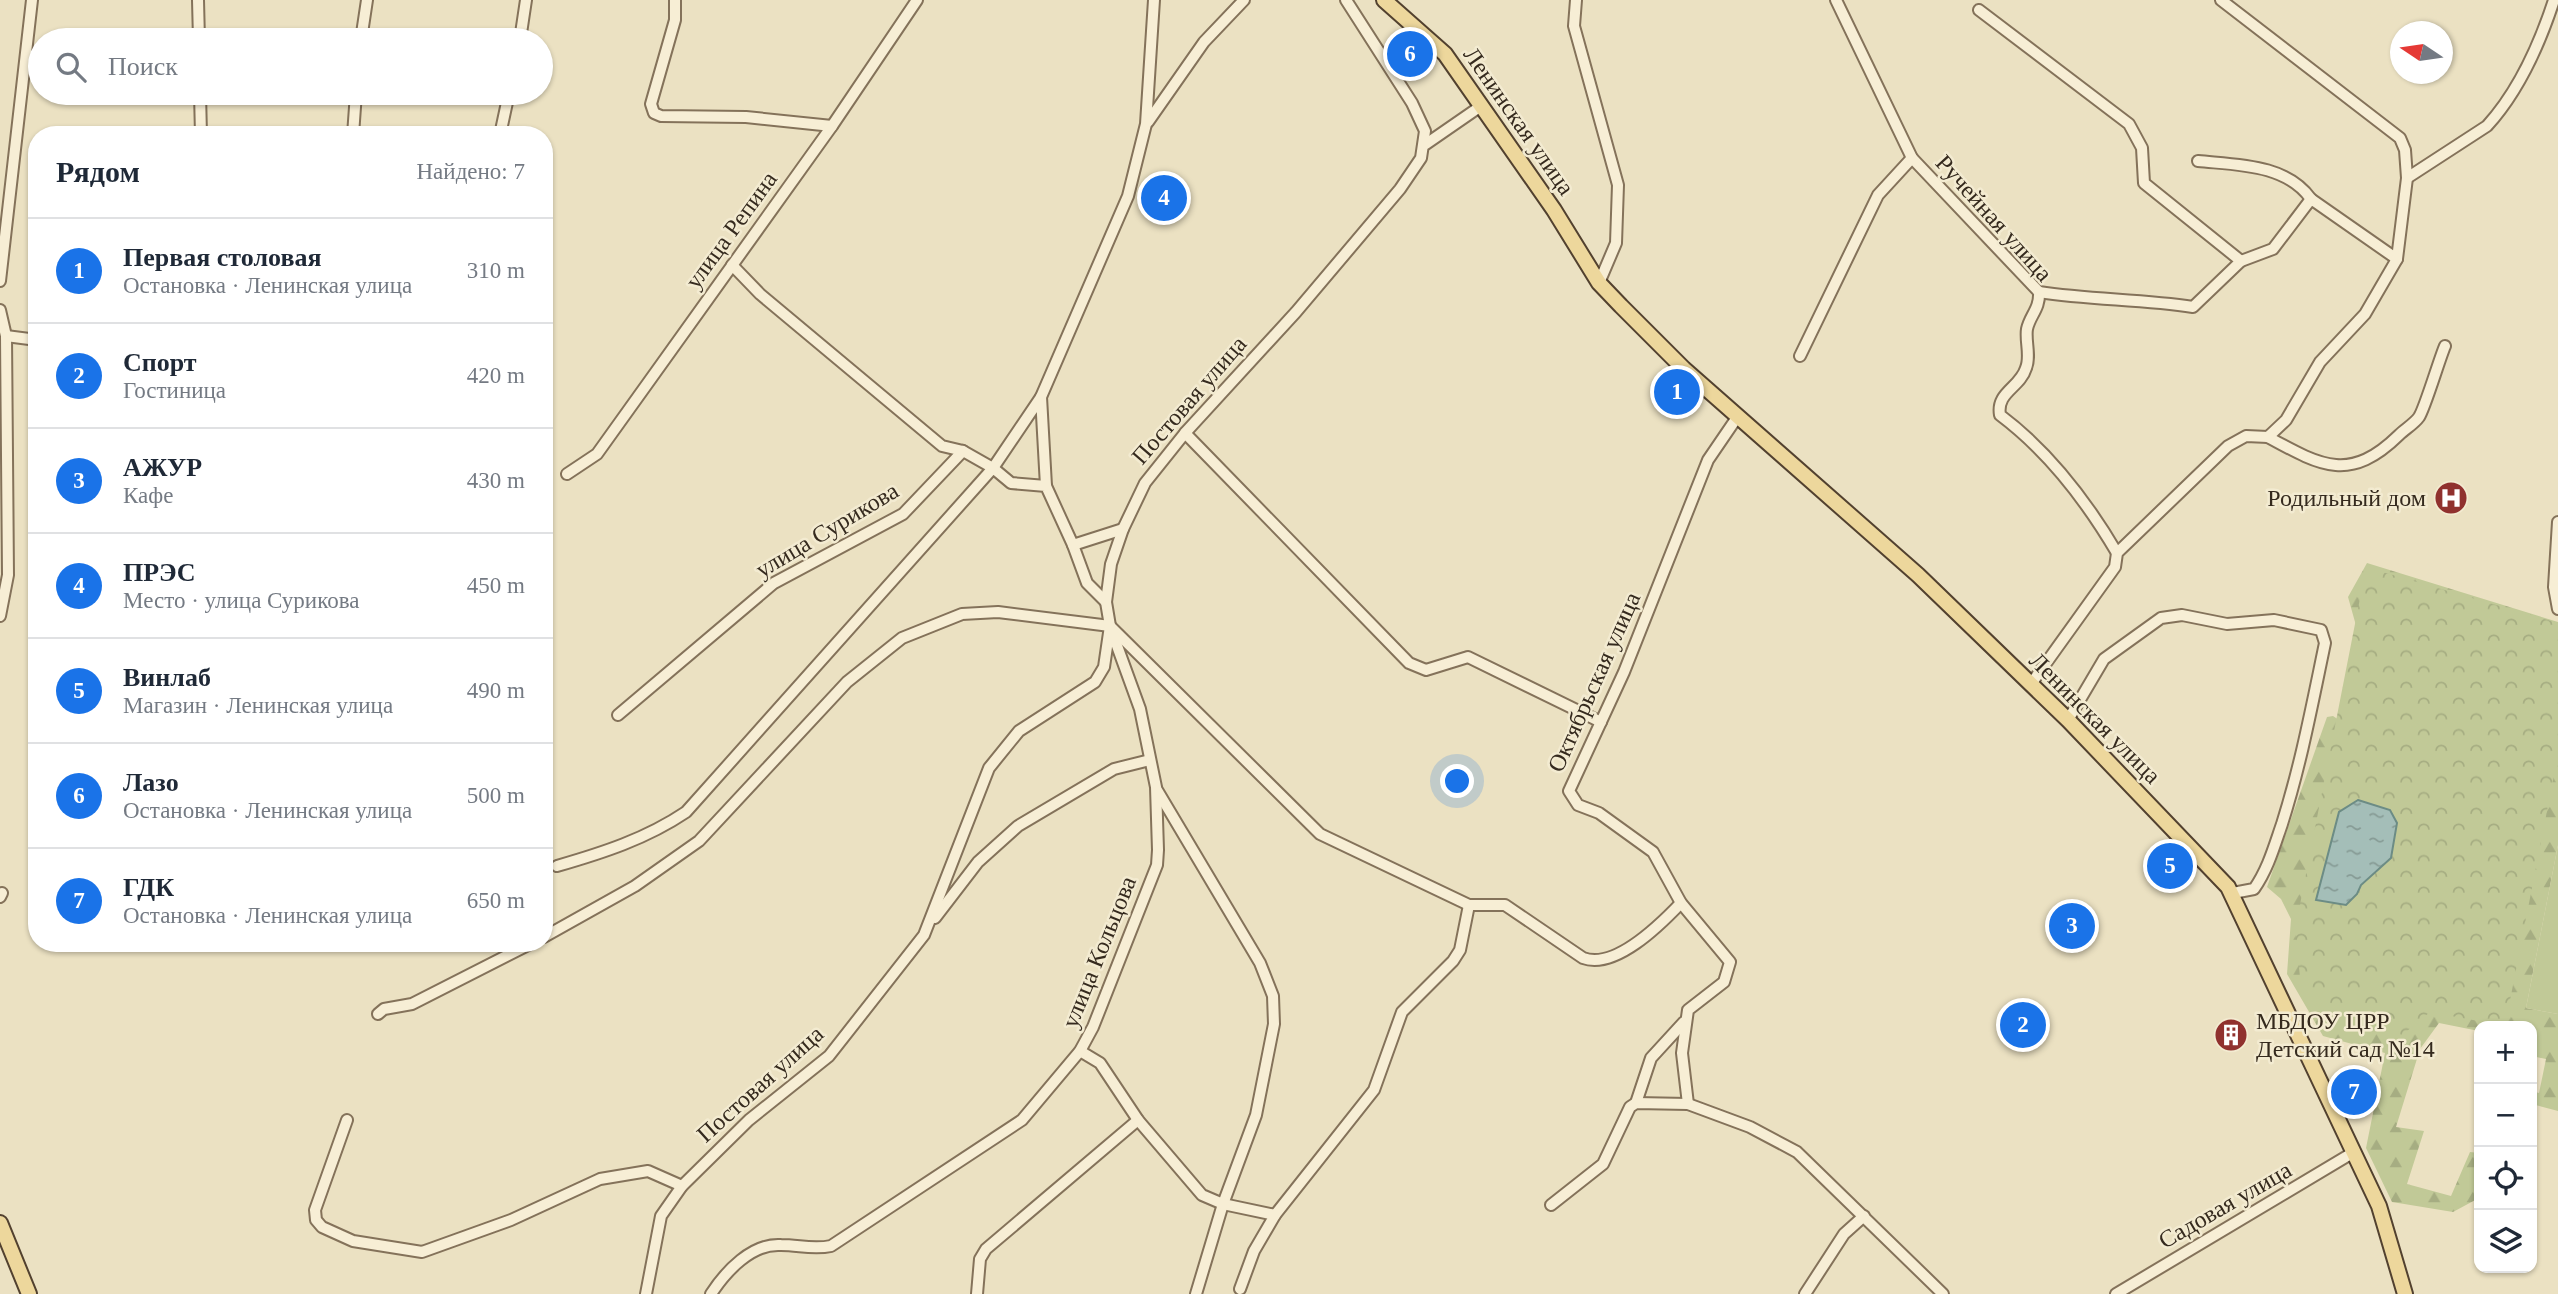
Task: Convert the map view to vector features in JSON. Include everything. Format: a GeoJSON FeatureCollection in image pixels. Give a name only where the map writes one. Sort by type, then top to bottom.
{"type":"FeatureCollection","features":[{"type":"Feature","properties":{"kind":"main road","name":"Ленинская улица"},"geometry":{"type":"LineString","coordinates":[[1384,0],[1445,54],[1554,210],[1599,283],[1684,369],[1918,575],[2068,720],[2233,893],[2381,1210],[2405,1294]]}},
{"type":"Feature","properties":{"kind":"main road"},"geometry":{"type":"LineString","coordinates":[[0,1223],[29,1294]]}},
{"type":"Feature","properties":{"kind":"street"},"geometry":{"type":"LineString","coordinates":[[29,28],[32,0]]}},
{"type":"Feature","properties":{"kind":"street"},"geometry":{"type":"LineString","coordinates":[[198,0],[199,28]]}},
{"type":"Feature","properties":{"kind":"street"},"geometry":{"type":"LineString","coordinates":[[363,28],[367,0]]}},
{"type":"Feature","properties":{"kind":"street"},"geometry":{"type":"LineString","coordinates":[[522,28],[526,0]]}},
{"type":"Feature","properties":{"kind":"street"},"geometry":{"type":"LineString","coordinates":[[675,0],[674,20],[651,104],[654,113],[661,117],[746,117],[832,126]]}},
{"type":"Feature","properties":{"kind":"street","name":"улица Репина"},"geometry":{"type":"LineString","coordinates":[[567,474],[597,454],[832,126],[917,0]]}},
{"type":"Feature","properties":{"kind":"street"},"geometry":{"type":"LineString","coordinates":[[556,866],[658,831],[685,812],[993,468],[1041,397],[1128,196],[1146,124],[1154,0]]}},
{"type":"Feature","properties":{"kind":"street"},"geometry":{"type":"LineString","coordinates":[[1146,124],[1204,42],[1244,0]]}},
{"type":"Feature","properties":{"kind":"street"},"geometry":{"type":"LineString","coordinates":[[1346,0],[1412,103],[1425,131],[1426,144]]}},
{"type":"Feature","properties":{"kind":"street","name":"Ленинская улица"},"geometry":{"type":"LineString","coordinates":[[1576,0],[1574,26],[1618,185],[1616,243],[1599,283]]}},
{"type":"Feature","properties":{"kind":"street","name":"Ручейная улица"},"geometry":{"type":"LineString","coordinates":[[1836,0],[1912,158],[2039,292],[2038,310],[2027,328],[2028,365],[2022,377],[2001,399],[2000,415],[2041,452],[2065,480],[2117,553]]}},
{"type":"Feature","properties":{"kind":"street"},"geometry":{"type":"LineString","coordinates":[[2221,0],[2400,138],[2405,150],[2407,178],[2397,259],[2365,314],[2320,362],[2286,420],[2269,437]]}},
{"type":"Feature","properties":{"kind":"street"},"geometry":{"type":"LineString","coordinates":[[2407,178],[2487,126],[2497,115],[2542,38],[2554,0]]}},
{"type":"Feature","properties":{"kind":"street"},"geometry":{"type":"LineString","coordinates":[[1979,10],[2129,124],[2142,148],[2144,183],[2241,261]]}},
{"type":"Feature","properties":{"kind":"street"},"geometry":{"type":"LineString","coordinates":[[0,281],[28,35]]}},
{"type":"Feature","properties":{"kind":"street"},"geometry":{"type":"LineString","coordinates":[[200,105],[201,126]]}},
{"type":"Feature","properties":{"kind":"street"},"geometry":{"type":"LineString","coordinates":[[354,126],[355,105]]}},
{"type":"Feature","properties":{"kind":"street"},"geometry":{"type":"LineString","coordinates":[[502,126],[506,105]]}},
{"type":"Feature","properties":{"kind":"street"},"geometry":{"type":"LineString","coordinates":[[1426,144],[1481,106]]}},
{"type":"Feature","properties":{"kind":"street","name":"Постовая улица"},"geometry":{"type":"LineString","coordinates":[[646,1294],[661,1216],[682,1186],[748,1120],[829,1056],[924,935],[989,768],[1019,731],[1095,682],[1104,667],[1110,626],[1105,602],[1111,564],[1123,529],[1145,483],[1185,433],[1296,312],[1400,189],[1422,158],[1426,144]]}},
{"type":"Feature","properties":{"kind":"street"},"geometry":{"type":"LineString","coordinates":[[1800,356],[1878,195],[1912,158]]}},
{"type":"Feature","properties":{"kind":"street"},"geometry":{"type":"LineString","coordinates":[[2199,161],[2264,169],[2291,179],[2311,199],[2397,259]]}},
{"type":"Feature","properties":{"kind":"street"},"geometry":{"type":"LineString","coordinates":[[2039,292],[2103,300],[2134,298],[2193,307],[2241,261],[2273,249],[2311,199]]}},
{"type":"Feature","properties":{"kind":"street"},"geometry":{"type":"LineString","coordinates":[[732,265],[760,294],[942,446],[963,451],[993,468],[1011,484],[1046,486]]}},
{"type":"Feature","properties":{"kind":"street"},"geometry":{"type":"LineString","coordinates":[[0,310],[6,335],[8,575],[0,616]]}},
{"type":"Feature","properties":{"kind":"street"},"geometry":{"type":"LineString","coordinates":[[6,335],[28,339]]}},
{"type":"Feature","properties":{"kind":"street"},"geometry":{"type":"LineString","coordinates":[[2031,684],[2115,568],[2117,553],[2228,446],[2246,436],[2269,437],[2299,454],[2324,463],[2348,466],[2362,463],[2384,449],[2420,416],[2445,346]]}},
{"type":"Feature","properties":{"kind":"street"},"geometry":{"type":"LineString","coordinates":[[1041,397],[1046,486],[1087,583],[1105,602]]}},
{"type":"Feature","properties":{"kind":"street","name":"Октябрьская улица"},"geometry":{"type":"LineString","coordinates":[[1684,1022],[1688,1010],[1724,982],[1730,962],[1681,903],[1653,852],[1599,813],[1578,805],[1569,791],[1601,722],[1708,460],[1738,416]]}},
{"type":"Feature","properties":{"kind":"street"},"geometry":{"type":"LineString","coordinates":[[1185,433],[1409,663],[1426,670],[1468,657],[1601,722]]}},
{"type":"Feature","properties":{"kind":"street","name":"улица Сурикова"},"geometry":{"type":"LineString","coordinates":[[618,715],[774,583],[904,514],[963,451]]}},
{"type":"Feature","properties":{"kind":"street"},"geometry":{"type":"LineString","coordinates":[[2558,522],[2554,587],[2558,609]]}},
{"type":"Feature","properties":{"kind":"street"},"geometry":{"type":"LineString","coordinates":[[1073,545],[1123,529]]}},
{"type":"Feature","properties":{"kind":"street"},"geometry":{"type":"LineString","coordinates":[[553,932],[635,886],[699,841],[847,682],[902,638],[962,614],[998,612],[1110,626],[1320,835],[1469,905],[1505,905],[1593,962],[1622,953],[1661,924],[1681,903]]}},
{"type":"Feature","properties":{"kind":"street"},"geometry":{"type":"LineString","coordinates":[[2068,720],[2104,659],[2161,618],[2182,615],[2227,624],[2274,620],[2320,631],[2325,643],[2310,723],[2299,769],[2266,872],[2254,889],[2233,893]]}},
{"type":"Feature","properties":{"kind":"street","name":"улица Кольцова"},"geometry":{"type":"LineString","coordinates":[[711,1294],[739,1262],[760,1247],[780,1244],[815,1249],[831,1246],[1022,1121],[1080,1051],[1093,1027],[1157,864],[1156,786],[1140,709],[1110,626]]}},
{"type":"Feature","properties":{"kind":"street","name":"Постовая улица"},"geometry":{"type":"LineString","coordinates":[[931,918],[937,916],[978,862],[1018,826],[1114,769],[1150,760]]}},
{"type":"Feature","properties":{"kind":"street"},"geometry":{"type":"LineString","coordinates":[[1156,786],[1260,963],[1273,996],[1275,1024],[1256,1115],[1223,1203],[1196,1294]]}},
{"type":"Feature","properties":{"kind":"street"},"geometry":{"type":"LineString","coordinates":[[1240,1289],[1254,1251],[1275,1215],[1374,1090],[1402,1012],[1453,961],[1460,950],[1469,905]]}},
{"type":"Feature","properties":{"kind":"street"},"geometry":{"type":"LineString","coordinates":[[378,1014],[384,1009],[412,1004],[514,952]]}},
{"type":"Feature","properties":{"kind":"street"},"geometry":{"type":"LineString","coordinates":[[1551,1205],[1603,1164],[1630,1107],[1636,1102],[1651,1058],[1684,1022]]}},
{"type":"Feature","properties":{"kind":"street"},"geometry":{"type":"LineString","coordinates":[[1684,1022],[1682,1053],[1688,1104]]}},
{"type":"Feature","properties":{"kind":"street"},"geometry":{"type":"LineString","coordinates":[[1080,1051],[1100,1063],[1138,1120],[1202,1195],[1223,1203],[1275,1215]]}},
{"type":"Feature","properties":{"kind":"street"},"geometry":{"type":"LineString","coordinates":[[1636,1102],[1688,1104],[1750,1127],[1797,1152],[1943,1294]]}},
{"type":"Feature","properties":{"kind":"street"},"geometry":{"type":"LineString","coordinates":[[347,1120],[315,1210],[316,1220],[322,1227],[368,1245],[431,1250],[511,1220],[600,1179],[639,1170],[657,1174],[682,1186]]}},
{"type":"Feature","properties":{"kind":"street"},"geometry":{"type":"LineString","coordinates":[[977,1294],[979,1259],[986,1249],[1138,1120]]}},
{"type":"Feature","properties":{"kind":"street","name":"Садовая улица"},"geometry":{"type":"LineString","coordinates":[[2116,1294],[2354,1152]]}},
{"type":"Feature","properties":{"kind":"street"},"geometry":{"type":"LineString","coordinates":[[1805,1294],[1844,1234],[1864,1216]]}},
{"type":"Feature","properties":{"kind":"green space"},"geometry":{"type":"Polygon","coordinates":[[[2367,563],[2558,622],[2558,845],[2526,1008],[2558,1014],[2558,1111],[2537,1105],[2537,1092],[2546,1059],[2537,1057],[2537,1021],[2474,1021],[2474,1030],[2439,1023],[2420,1049],[2396,1127],[2424,1131],[2407,1184],[2451,1196],[2470,1152],[2474,1152],[2474,1201],[2453,1212],[2392,1202],[2366,1148],[2385,1053],[2323,1036],[2287,974],[2291,919],[2281,899],[2267,887],[2327,717],[2333,716],[2345,724],[2385,729],[2348,597],[2367,563]]]}},
{"type":"Feature","properties":{"kind":"green space"},"geometry":{"type":"Polygon","coordinates":[[[2372,569],[2558,623],[2558,770],[2555,770],[2506,1021],[2478,1021],[2430,1012],[2402,1035],[2323,1019],[2300,977],[2295,930],[2364,578],[2372,569]]]}},
{"type":"Feature","properties":{"kind":"green space"},"geometry":{"type":"Polygon","coordinates":[[[2558,845],[2558,1014],[2526,1008],[2558,845]]]}},
{"type":"Feature","properties":{"kind":"water"},"geometry":{"type":"Polygon","coordinates":[[[2358,800],[2390,810],[2397,823],[2391,858],[2361,885],[2357,894],[2346,905],[2316,900],[2339,812],[2358,800]]]}},
{"type":"Feature","properties":{"kind":"place","name":"Лазо"},"geometry":{"type":"Point","coordinates":[1410,54]}},
{"type":"Feature","properties":{"kind":"place","name":"ПРЭС"},"geometry":{"type":"Point","coordinates":[1164,198]}},
{"type":"Feature","properties":{"kind":"place","name":"Первая столовая"},"geometry":{"type":"Point","coordinates":[1677,392]}},
{"type":"Feature","properties":{"kind":"place","name":"Родильный дом"},"geometry":{"type":"Point","coordinates":[2451,498]}},
{"type":"Feature","properties":{"kind":"place","name":"Винлаб"},"geometry":{"type":"Point","coordinates":[2170,866]}},
{"type":"Feature","properties":{"kind":"place","name":"АЖУР"},"geometry":{"type":"Point","coordinates":[2072,926]}},
{"type":"Feature","properties":{"kind":"place","name":"Спорт"},"geometry":{"type":"Point","coordinates":[2023,1025]}},
{"type":"Feature","properties":{"kind":"place","name":"МБДОУ ЦРР Детский сад №14"},"geometry":{"type":"Point","coordinates":[2231,1035]}},
{"type":"Feature","properties":{"kind":"place","name":"ГДК"},"geometry":{"type":"Point","coordinates":[2354,1092]}}]}
